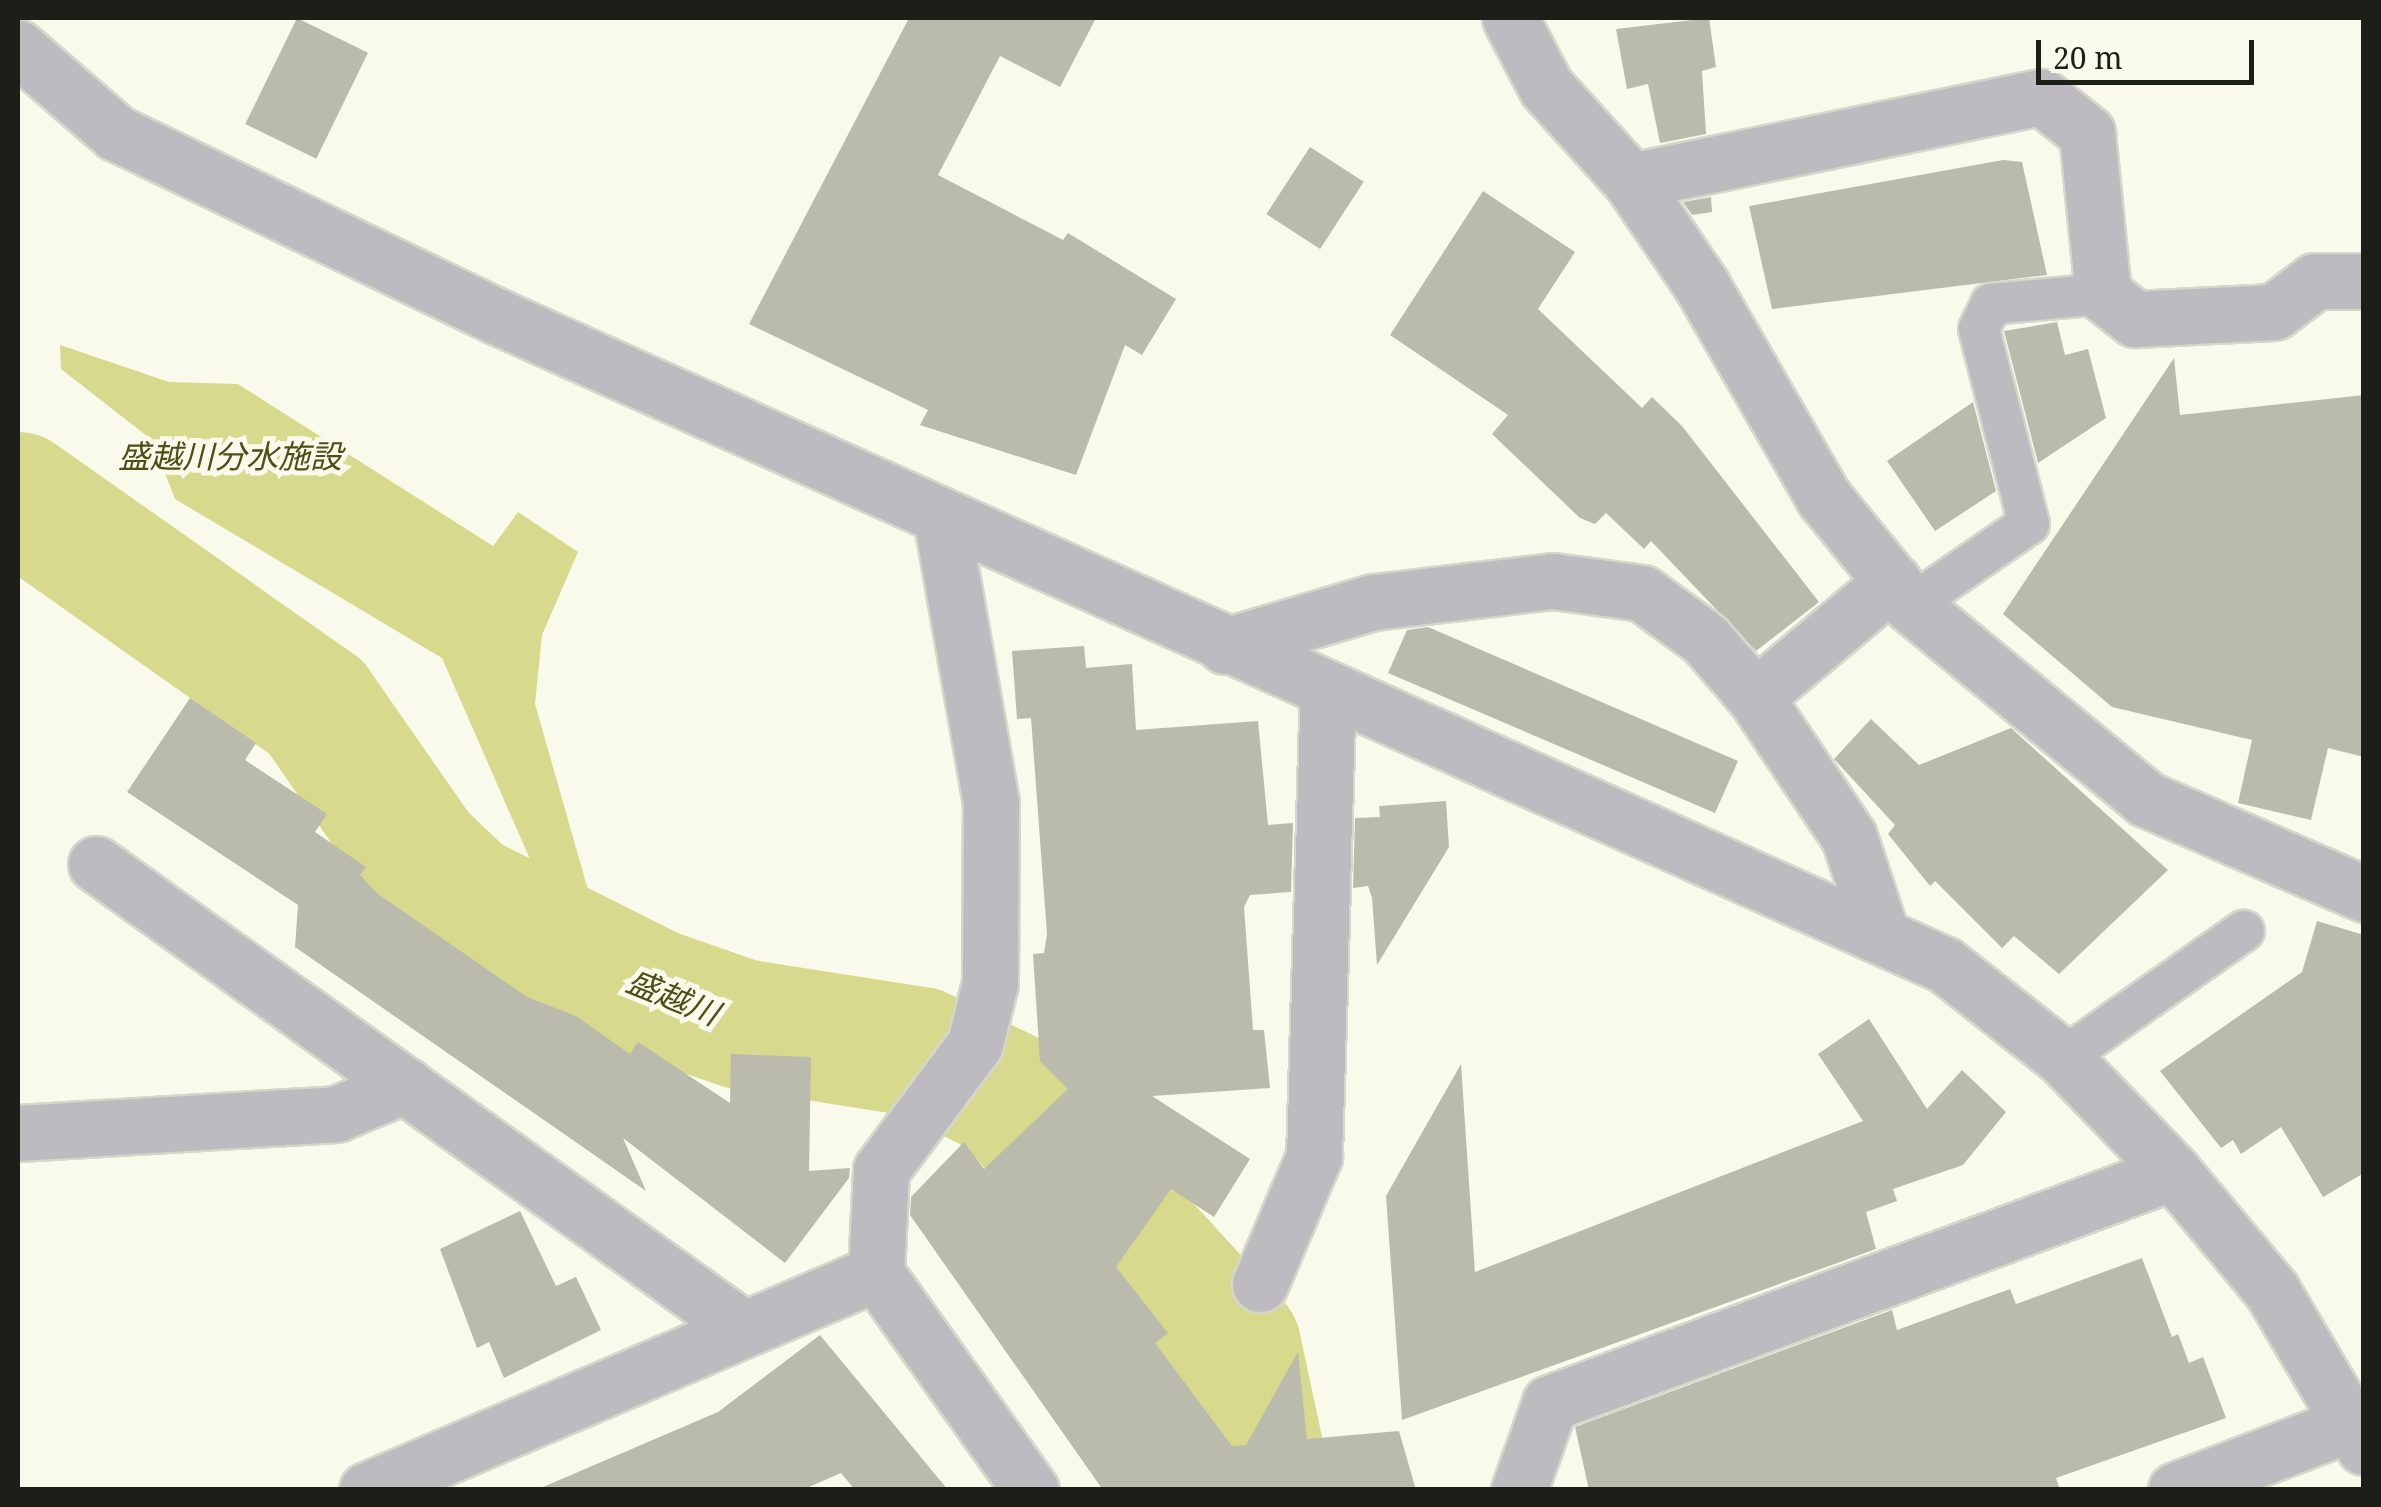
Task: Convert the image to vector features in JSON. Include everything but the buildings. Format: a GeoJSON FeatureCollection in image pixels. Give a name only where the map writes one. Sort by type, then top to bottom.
{"type":"FeatureCollection","features":[{"type":"Feature","properties":{"kind":"street"},"geometry":{"type":"LineString","coordinates":[[1510,18],[1546,87],[1630,181],[1824,498],[1902,593],[2146,799],[2364,894]]}},
{"type":"Feature","properties":{"kind":"street"},"geometry":{"type":"LineString","coordinates":[[18,48],[116,133],[942,521],[1945,965],[2063,1058],[2173,1172],[2272,1291],[2356,1436],[2176,1490]]}},
{"type":"Feature","properties":{"kind":"street"},"geometry":{"type":"LineString","coordinates":[[1630,181],[2042,97],[2087,133],[2103,294],[2135,320],[2274,312],[2315,281],[2364,281]]}},
{"type":"Feature","properties":{"kind":"street"},"geometry":{"type":"LineString","coordinates":[[942,521],[991,803],[990,983],[975,1044],[943,1094],[881,1170],[876,1274],[1029,1488]]}},
{"type":"Feature","properties":{"kind":"street"},"geometry":{"type":"LineString","coordinates":[[1225,646],[1374,602],[1553,581],[1642,592],[1705,639],[1755,696],[1849,837],[1881,934]]}},
{"type":"Feature","properties":{"kind":"street"},"geometry":{"type":"LineString","coordinates":[[1755,696],[1902,593]]}},
{"type":"Feature","properties":{"kind":"street"},"geometry":{"type":"LineString","coordinates":[[1260,1284],[1314,1156],[1328,690]]}},
{"type":"Feature","properties":{"kind":"street"},"geometry":{"type":"LineString","coordinates":[[96,864],[741,1327]]}},
{"type":"Feature","properties":{"kind":"street"},"geometry":{"type":"LineString","coordinates":[[18,1133],[336,1114],[405,1085]]}},
{"type":"Feature","properties":{"kind":"street"},"geometry":{"type":"LineString","coordinates":[[1519,1490],[1550,1403],[2173,1172]]}},
{"type":"Feature","properties":{"kind":"street"},"geometry":{"type":"LineString","coordinates":[[367,1490],[741,1327],[876,1274]]}},
{"type":"Feature","properties":{"kind":"lane"},"geometry":{"type":"LineString","coordinates":[[1902,593],[2030,524],[1980,329],[1991,304],[2103,294]]}},
{"type":"Feature","properties":{"kind":"lane"},"geometry":{"type":"LineString","coordinates":[[2063,1058],[2244,931]]}},
{"type":"Feature","properties":{"kind":"water","name":"盛越川分水施設"},"geometry":{"type":"Polygon","coordinates":[[[60,345],[169,382],[238,384],[493,546],[518,512],[578,552],[542,635],[535,704],[588,890],[628,958],[563,935],[442,658],[175,499],[152,440],[61,369],[60,345]]]}},
{"type":"Feature","properties":{"kind":"waterway","name":"盛越川"},"geometry":{"type":"LineString","coordinates":[[18,497],[316,707],[419,855],[464,898],[652,993],[741,1024],[920,1052],[1005,1094],[1236,1346],[1267,1490]]}},
{"type":"Feature","properties":{"kind":"waterway","name":"盛越川分水施設"},"geometry":{"type":"LineString","coordinates":[[590,920],[612,977]]}}]}
